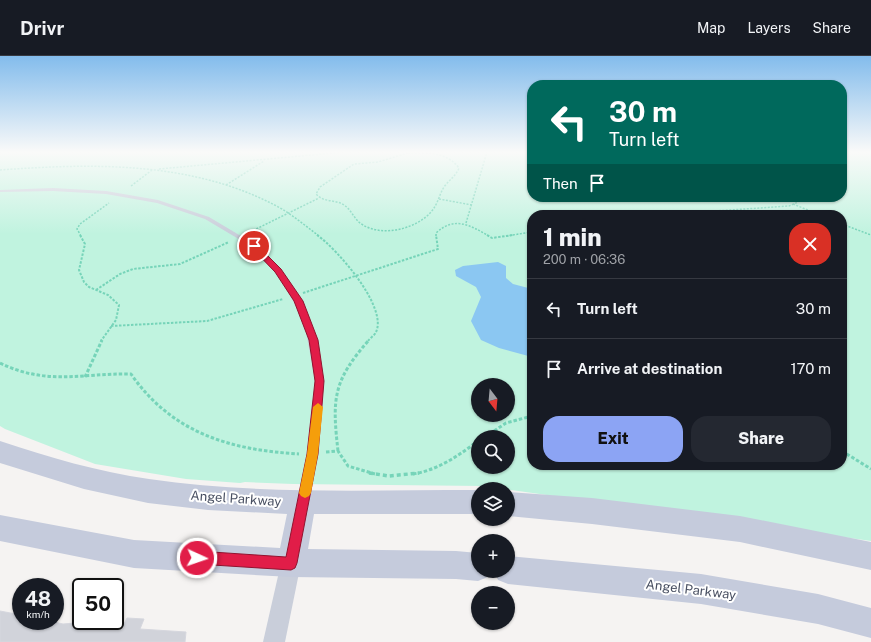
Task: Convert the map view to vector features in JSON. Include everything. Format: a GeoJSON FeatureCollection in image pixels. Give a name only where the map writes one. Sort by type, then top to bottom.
{"type":"FeatureCollection","features":[{"type":"Feature","properties":{"kind":"main road","name":"Angel Parkway"},"geometry":{"type":"LineString","coordinates":[[0,452],[49,468],[98,480],[169,494],[303,502],[471,502]]}},
{"type":"Feature","properties":{"kind":"main road"},"geometry":{"type":"LineString","coordinates":[[291,563],[303,502]]}},
{"type":"Feature","properties":{"kind":"main road"},"geometry":{"type":"LineString","coordinates":[[515,505],[592,511],[740,529],[871,556]]}},
{"type":"Feature","properties":{"kind":"main road"},"geometry":{"type":"LineString","coordinates":[[0,528],[134,554],[291,563],[471,566]]}},
{"type":"Feature","properties":{"kind":"main road","name":"Angel Parkway"},"geometry":{"type":"LineString","coordinates":[[515,571],[701,589],[818,609],[871,623]]}},
{"type":"Feature","properties":{"kind":"street"},"geometry":{"type":"LineString","coordinates":[[274,642],[291,563]]}},
{"type":"Feature","properties":{"kind":"lane"},"geometry":{"type":"LineString","coordinates":[[0,191],[57,189],[121,194],[158,201],[193,212],[225,226],[241,236],[266,257],[278,270],[295,295],[306,320],[318,363],[318,412],[313,454],[303,502]]}},
{"type":"Feature","properties":{"kind":"path"},"geometry":{"type":"LineString","coordinates":[[85,377],[105,334],[116,320],[118,305],[108,295],[89,287],[84,282],[79,270],[86,248],[77,229],[80,224],[141,179]]}},
{"type":"Feature","properties":{"kind":"path"},"geometry":{"type":"LineString","coordinates":[[226,185],[235,179]]}},
{"type":"Feature","properties":{"kind":"path"},"geometry":{"type":"LineString","coordinates":[[319,198],[316,194],[317,189],[333,179]]}},
{"type":"Feature","properties":{"kind":"path"},"geometry":{"type":"LineString","coordinates":[[96,290],[126,272],[146,267],[169,267],[180,264],[319,198],[344,205],[351,210],[358,222],[378,230],[398,230],[414,224],[426,217],[439,199],[444,187],[452,179]]}},
{"type":"Feature","properties":{"kind":"path"},"geometry":{"type":"LineString","coordinates":[[466,224],[480,179]]}},
{"type":"Feature","properties":{"kind":"path"},"geometry":{"type":"LineString","coordinates":[[439,199],[472,205]]}},
{"type":"Feature","properties":{"kind":"path"},"geometry":{"type":"LineString","coordinates":[[730,210],[789,206],[795,202]]}},
{"type":"Feature","properties":{"kind":"path"},"geometry":{"type":"LineString","coordinates":[[793,204],[808,210]]}},
{"type":"Feature","properties":{"kind":"path"},"geometry":{"type":"LineString","coordinates":[[111,326],[207,322],[438,249],[436,233],[446,224],[466,224],[474,226],[492,238],[527,233]]}},
{"type":"Feature","properties":{"kind":"path"},"geometry":{"type":"LineString","coordinates":[[847,226],[871,236]]}},
{"type":"Feature","properties":{"kind":"path"},"geometry":{"type":"LineString","coordinates":[[0,363],[26,374],[61,377],[85,377],[114,373],[131,374],[153,402],[172,418],[225,444],[269,452],[313,454],[338,451],[346,465],[358,471],[373,475],[400,475],[429,471],[452,460],[471,446]]}},
{"type":"Feature","properties":{"kind":"path"},"geometry":{"type":"LineString","coordinates":[[495,430],[506,422],[527,417]]}},
{"type":"Feature","properties":{"kind":"path"},"geometry":{"type":"LineString","coordinates":[[847,454],[871,469]]}},
{"type":"Feature","properties":{"kind":"green space"},"geometry":{"type":"Polygon","coordinates":[[[0,179],[527,179],[527,202],[847,202],[847,179],[871,179],[871,541],[515,491],[515,482],[471,482],[471,486],[240,483],[186,479],[95,464],[0,426],[0,179]]]}},
{"type":"Feature","properties":{"kind":"water"},"geometry":{"type":"Polygon","coordinates":[[[498,262],[506,266],[506,278],[513,284],[527,288],[527,356],[499,348],[481,340],[471,321],[481,297],[476,287],[456,276],[455,270],[463,266],[498,262]]]}},
{"type":"Feature","properties":{"kind":"building"},"geometry":{"type":"Polygon","coordinates":[[[0,611],[12,613],[12,630],[64,630],[64,624],[72,623],[72,630],[124,630],[124,624],[127,618],[144,619],[140,629],[186,632],[185,642],[0,642],[0,611]]]}},
{"type":"Feature","properties":{"kind":"slow traffic"},"geometry":{"type":"LineString","coordinates":[[305,493],[313,454],[318,407]]}},
{"type":"Feature","properties":{"kind":"route"},"geometry":{"type":"LineString","coordinates":[[197,558],[291,563],[313,454],[318,412],[319,381],[318,363],[313,340],[298,301],[289,285],[278,270],[254,246]]}}]}
